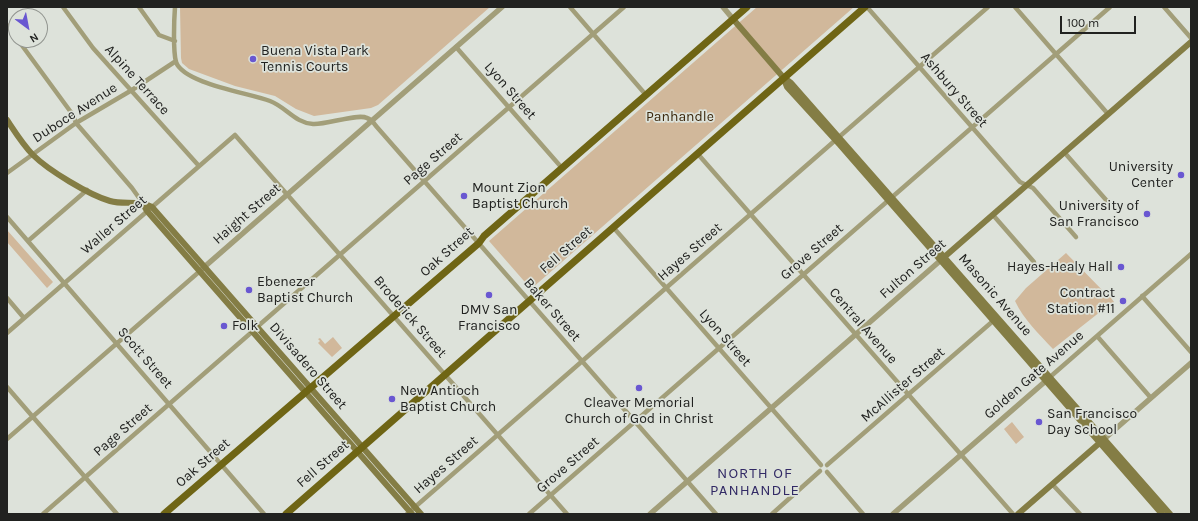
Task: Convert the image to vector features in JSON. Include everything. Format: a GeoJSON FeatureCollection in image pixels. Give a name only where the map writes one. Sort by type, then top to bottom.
{"type":"FeatureCollection","features":[{"type":"Feature","properties":{"kind":"main road","name":"Oak Street"},"geometry":{"type":"LineString","coordinates":[[164,514],[478,243],[484,236],[747,7]]}},
{"type":"Feature","properties":{"kind":"main road","name":"Fell Street"},"geometry":{"type":"LineString","coordinates":[[286,514],[446,375],[613,226],[866,7]]}},
{"type":"Feature","properties":{"kind":"main road","name":"Masonic Avenue"},"geometry":{"type":"LineString","coordinates":[[733,19],[784,77],[791,82],[1048,379],[1170,514]]}},
{"type":"Feature","properties":{"kind":"main road","name":"Fulton Street"},"geometry":{"type":"LineString","coordinates":[[943,258],[1191,42]]}},
{"type":"Feature","properties":{"kind":"main road"},"geometry":{"type":"LineString","coordinates":[[7,120],[32,154],[57,173],[87,190],[112,201],[142,202]]}},
{"type":"Feature","properties":{"kind":"main road","name":"Divisadero Street"},"geometry":{"type":"LineString","coordinates":[[142,202],[150,209],[360,449],[411,512],[421,514]]}},
{"type":"Feature","properties":{"kind":"main road","name":"Masonic Avenue"},"geometry":{"type":"LineString","coordinates":[[943,258],[993,320],[1048,379]]}},
{"type":"Feature","properties":{"kind":"main road","name":"Masonic Avenue"},"geometry":{"type":"LineString","coordinates":[[1102,440],[1162,514]]}},
{"type":"Feature","properties":{"kind":"main road"},"geometry":{"type":"LineString","coordinates":[[1018,514],[1102,440]]}},
{"type":"Feature","properties":{"kind":"street","name":"Alpine Terrace"},"geometry":{"type":"LineString","coordinates":[[63,7],[93,48],[199,166]]}},
{"type":"Feature","properties":{"kind":"street"},"geometry":{"type":"LineString","coordinates":[[139,7],[159,35],[175,41]]}},
{"type":"Feature","properties":{"kind":"street"},"geometry":{"type":"LineString","coordinates":[[174,7],[176,61],[185,73],[235,92],[271,101],[298,120],[310,124],[326,124],[360,116],[367,117],[371,121]]}},
{"type":"Feature","properties":{"kind":"street","name":"Haight Street"},"geometry":{"type":"LineString","coordinates":[[7,439],[502,7]]}},
{"type":"Feature","properties":{"kind":"street"},"geometry":{"type":"LineString","coordinates":[[570,7],[646,95]]}},
{"type":"Feature","properties":{"kind":"street","name":"Page Street"},"geometry":{"type":"LineString","coordinates":[[43,514],[624,7]]}},
{"type":"Feature","properties":{"kind":"street","name":"Masonic Avenue"},"geometry":{"type":"LineString","coordinates":[[723,7],[733,19]]}},
{"type":"Feature","properties":{"kind":"street","name":"Ashbury Street"},"geometry":{"type":"LineString","coordinates":[[866,7],[1020,182],[1033,188],[1076,237]]}},
{"type":"Feature","properties":{"kind":"street","name":"Hayes Street"},"geometry":{"type":"LineString","coordinates":[[411,512],[988,7]]}},
{"type":"Feature","properties":{"kind":"street"},"geometry":{"type":"LineString","coordinates":[[1015,7],[1108,114]]}},
{"type":"Feature","properties":{"kind":"street","name":"Grove Street"},"geometry":{"type":"LineString","coordinates":[[529,514],[1110,7]]}},
{"type":"Feature","properties":{"kind":"street"},"geometry":{"type":"LineString","coordinates":[[1164,7],[1191,38]]}},
{"type":"Feature","properties":{"kind":"street","name":"Lyon Street"},"geometry":{"type":"LineString","coordinates":[[456,47],[562,168]]}},
{"type":"Feature","properties":{"kind":"street","name":"Divisadero Street"},"geometry":{"type":"LineString","coordinates":[[24,48],[73,115],[76,122],[142,202]]}},
{"type":"Feature","properties":{"kind":"street","name":"Duboce Avenue"},"geometry":{"type":"LineString","coordinates":[[7,173],[76,122],[132,90],[176,61]]}},
{"type":"Feature","properties":{"kind":"street","name":"Baker Street"},"geometry":{"type":"LineString","coordinates":[[371,121],[716,514]]}},
{"type":"Feature","properties":{"kind":"street","name":"Waller Street"},"geometry":{"type":"LineString","coordinates":[[7,333],[235,135]]}},
{"type":"Feature","properties":{"kind":"street","name":"Broderick Street"},"geometry":{"type":"LineString","coordinates":[[235,135],[567,514]]}},
{"type":"Feature","properties":{"kind":"street"},"geometry":{"type":"LineString","coordinates":[[1064,152],[1107,201]]}},
{"type":"Feature","properties":{"kind":"street","name":"Central Avenue"},"geometry":{"type":"LineString","coordinates":[[697,153],[1013,514]]}},
{"type":"Feature","properties":{"kind":"street"},"geometry":{"type":"LineString","coordinates":[[28,241],[87,190]]}},
{"type":"Feature","properties":{"kind":"street"},"geometry":{"type":"LineString","coordinates":[[993,215],[1034,262]]}},
{"type":"Feature","properties":{"kind":"street","name":"Scott Street"},"geometry":{"type":"LineString","coordinates":[[7,217],[264,512]]}},
{"type":"Feature","properties":{"kind":"street","name":"Lyon Street"},"geometry":{"type":"LineString","coordinates":[[613,226],[821,465]]}},
{"type":"Feature","properties":{"kind":"street","name":"Golden Gate Avenue"},"geometry":{"type":"LineString","coordinates":[[893,514],[1142,296],[1190,257]]}},
{"type":"Feature","properties":{"kind":"street","name":"Fulton Street"},"geometry":{"type":"LineString","coordinates":[[650,514],[943,258]]}},
{"type":"Feature","properties":{"kind":"street"},"geometry":{"type":"LineString","coordinates":[[1142,296],[1191,352]]}},
{"type":"Feature","properties":{"kind":"street"},"geometry":{"type":"LineString","coordinates":[[7,298],[24,318]]}},
{"type":"Feature","properties":{"kind":"street","name":"McAllister Street"},"geometry":{"type":"LineString","coordinates":[[827,465],[993,320]]}},
{"type":"Feature","properties":{"kind":"street"},"geometry":{"type":"LineString","coordinates":[[1097,336],[1151,398]]}},
{"type":"Feature","properties":{"kind":"street"},"geometry":{"type":"LineString","coordinates":[[1102,440],[1191,363]]}},
{"type":"Feature","properties":{"kind":"street"},"geometry":{"type":"LineString","coordinates":[[7,387],[117,514]]}},
{"type":"Feature","properties":{"kind":"street"},"geometry":{"type":"LineString","coordinates":[[772,514],[820,471],[821,465],[827,465],[827,472],[863,514]]}},
{"type":"Feature","properties":{"kind":"street"},"geometry":{"type":"LineString","coordinates":[[820,471],[827,472]]}},
{"type":"Feature","properties":{"kind":"street"},"geometry":{"type":"LineString","coordinates":[[1052,484],[1080,514]]}},
{"type":"Feature","properties":{"kind":"green space"},"geometry":{"type":"Polygon","coordinates":[[[180,7],[490,7],[378,105],[371,108],[314,116],[296,109],[275,96],[235,86],[189,69],[182,63],[181,58],[180,7]]]}},
{"type":"Feature","properties":{"kind":"green space","name":"Panhandle"},"geometry":{"type":"Polygon","coordinates":[[[757,7],[854,7],[531,289],[489,241],[757,7]]]}},
{"type":"Feature","properties":{"kind":"green space"},"geometry":{"type":"Polygon","coordinates":[[[7,230],[53,282],[47,288],[7,242],[7,230]]]}},
{"type":"Feature","properties":{"kind":"green space"},"geometry":{"type":"Polygon","coordinates":[[[1066,253],[1106,294],[1107,292],[1114,302],[1108,310],[1105,308],[1053,349],[1027,321],[1015,301],[1026,288],[1066,253]]]}},
{"type":"Feature","properties":{"kind":"green space"},"geometry":{"type":"Polygon","coordinates":[[[333,337],[342,348],[332,357],[318,343],[320,341],[318,339],[320,338],[325,344],[333,337]]]}},
{"type":"Feature","properties":{"kind":"green space"},"geometry":{"type":"Polygon","coordinates":[[[1012,422],[1024,437],[1016,444],[1004,429],[1012,422]]]}},
{"type":"Feature","properties":{"kind":"place","name":"Buena Vista Park Tennis Courts"},"geometry":{"type":"Point","coordinates":[253,59]}},
{"type":"Feature","properties":{"kind":"place","name":"University Center"},"geometry":{"type":"Point","coordinates":[1181,175]}},
{"type":"Feature","properties":{"kind":"place","name":"Mount Zion Baptist Church"},"geometry":{"type":"Point","coordinates":[464,196]}},
{"type":"Feature","properties":{"kind":"place","name":"University of San Francisco"},"geometry":{"type":"Point","coordinates":[1147,214]}},
{"type":"Feature","properties":{"kind":"place","name":"Hayes-Healy Hall"},"geometry":{"type":"Point","coordinates":[1121,267]}},
{"type":"Feature","properties":{"kind":"place","name":"Ebenezer Baptist Church"},"geometry":{"type":"Point","coordinates":[249,290]}},
{"type":"Feature","properties":{"kind":"place","name":"DMV San Francisco"},"geometry":{"type":"Point","coordinates":[489,295]}},
{"type":"Feature","properties":{"kind":"place","name":"Contract Station #11"},"geometry":{"type":"Point","coordinates":[1123,301]}},
{"type":"Feature","properties":{"kind":"place","name":"Folk"},"geometry":{"type":"Point","coordinates":[224,326]}},
{"type":"Feature","properties":{"kind":"place","name":"Cleaver Memorial Church of God in Christ"},"geometry":{"type":"Point","coordinates":[639,388]}},
{"type":"Feature","properties":{"kind":"place","name":"New Antioch Baptist Church"},"geometry":{"type":"Point","coordinates":[392,399]}},
{"type":"Feature","properties":{"kind":"place","name":"San Francisco Day School"},"geometry":{"type":"Point","coordinates":[1039,422]}},
{"type":"Feature","properties":{"kind":"district","name":"NORTH OF PANHANDLE"},"geometry":{"type":"Point","coordinates":[755,482]}}]}
